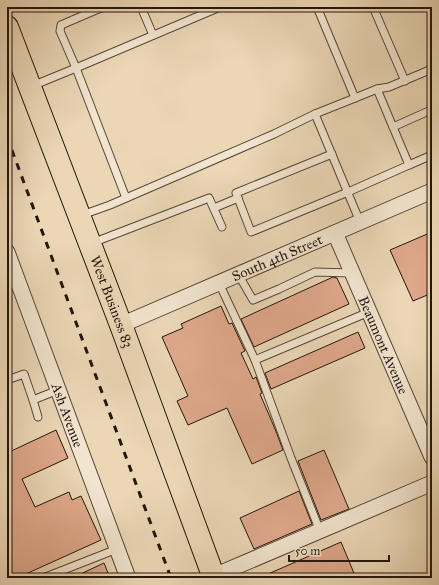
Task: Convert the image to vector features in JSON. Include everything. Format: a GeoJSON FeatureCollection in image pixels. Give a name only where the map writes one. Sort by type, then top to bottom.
{"type":"FeatureCollection","features":[{"type":"Feature","properties":{"kind":"main road","name":"West Business 83"},"geometry":{"type":"LineString","coordinates":[[7,27],[121,325],[214,577]]}},
{"type":"Feature","properties":{"kind":"street","name":"South 4th Street"},"geometry":{"type":"LineString","coordinates":[[121,325],[432,191]]}},
{"type":"Feature","properties":{"kind":"street","name":"Beaumont Avenue"},"geometry":{"type":"LineString","coordinates":[[335,232],[432,458]]}},
{"type":"Feature","properties":{"kind":"street","name":"Ash Avenue"},"geometry":{"type":"LineString","coordinates":[[7,252],[128,578]]}},
{"type":"Feature","properties":{"kind":"street"},"geometry":{"type":"LineString","coordinates":[[214,577],[432,483]]}},
{"type":"Feature","properties":{"kind":"lane"},"geometry":{"type":"LineString","coordinates":[[103,7],[61,25],[60,31],[76,68],[126,198]]}},
{"type":"Feature","properties":{"kind":"lane"},"geometry":{"type":"LineString","coordinates":[[141,7],[153,35]]}},
{"type":"Feature","properties":{"kind":"lane"},"geometry":{"type":"LineString","coordinates":[[30,87],[220,7]]}},
{"type":"Feature","properties":{"kind":"lane"},"geometry":{"type":"LineString","coordinates":[[317,7],[355,98]]}},
{"type":"Feature","properties":{"kind":"lane"},"geometry":{"type":"LineString","coordinates":[[373,7],[405,80]]}},
{"type":"Feature","properties":{"kind":"lane"},"geometry":{"type":"LineString","coordinates":[[79,216],[126,198],[274,134],[315,114],[377,89],[389,87],[432,69]]}},
{"type":"Feature","properties":{"kind":"lane"},"geometry":{"type":"LineString","coordinates":[[377,89],[409,165]]}},
{"type":"Feature","properties":{"kind":"lane"},"geometry":{"type":"LineString","coordinates":[[393,127],[431,110]]}},
{"type":"Feature","properties":{"kind":"lane"},"geometry":{"type":"LineString","coordinates":[[315,114],[360,222]]}},
{"type":"Feature","properties":{"kind":"lane"},"geometry":{"type":"LineString","coordinates":[[332,154],[236,193],[251,232],[432,155]]}},
{"type":"Feature","properties":{"kind":"lane"},"geometry":{"type":"LineString","coordinates":[[90,244],[209,198],[222,227]]}},
{"type":"Feature","properties":{"kind":"lane"},"geometry":{"type":"LineString","coordinates":[[214,208],[238,198]]}},
{"type":"Feature","properties":{"kind":"lane"},"geometry":{"type":"LineString","coordinates":[[238,274],[253,300],[315,272],[352,273]]}},
{"type":"Feature","properties":{"kind":"lane"},"geometry":{"type":"LineString","coordinates":[[219,283],[255,360],[320,531]]}},
{"type":"Feature","properties":{"kind":"lane"},"geometry":{"type":"LineString","coordinates":[[255,360],[369,312]]}},
{"type":"Feature","properties":{"kind":"lane"},"geometry":{"type":"LineString","coordinates":[[7,380],[24,374],[38,416]]}},
{"type":"Feature","properties":{"kind":"lane"},"geometry":{"type":"LineString","coordinates":[[33,400],[58,390]]}},
{"type":"Feature","properties":{"kind":"lane"},"geometry":{"type":"LineString","coordinates":[[43,578],[117,549]]}},
{"type":"Feature","properties":{"kind":"building"},"geometry":{"type":"Polygon","coordinates":[[[432,232],[432,293],[413,301],[390,250],[432,232]]]}},
{"type":"Feature","properties":{"kind":"building"},"geometry":{"type":"Polygon","coordinates":[[[333,277],[337,278],[349,304],[254,347],[241,319],[333,277]]]}},
{"type":"Feature","properties":{"kind":"building"},"geometry":{"type":"Polygon","coordinates":[[[221,306],[229,324],[232,323],[245,351],[241,353],[253,379],[256,377],[262,393],[260,394],[283,450],[252,464],[227,408],[188,425],[177,401],[188,396],[162,337],[183,328],[181,324],[221,306]]]}},
{"type":"Feature","properties":{"kind":"building"},"geometry":{"type":"Polygon","coordinates":[[[358,332],[365,348],[271,389],[265,373],[358,332]]]}},
{"type":"Feature","properties":{"kind":"building"},"geometry":{"type":"Polygon","coordinates":[[[56,430],[68,458],[22,479],[35,507],[69,492],[72,500],[81,496],[101,540],[17,578],[7,578],[7,453],[56,430]]]}},
{"type":"Feature","properties":{"kind":"building"},"geometry":{"type":"Polygon","coordinates":[[[324,450],[349,509],[321,520],[298,461],[324,450]]]}},
{"type":"Feature","properties":{"kind":"building"},"geometry":{"type":"Polygon","coordinates":[[[299,491],[312,524],[254,549],[240,518],[299,491]]]}},
{"type":"Feature","properties":{"kind":"building"},"geometry":{"type":"Polygon","coordinates":[[[341,542],[356,578],[259,578],[341,542]]]}},
{"type":"Feature","properties":{"kind":"building"},"geometry":{"type":"Polygon","coordinates":[[[104,563],[110,578],[72,578],[104,563]]]}},
{"type":"Feature","properties":{"kind":"railway"},"geometry":{"type":"LineString","coordinates":[[7,137],[171,578]]}}]}
